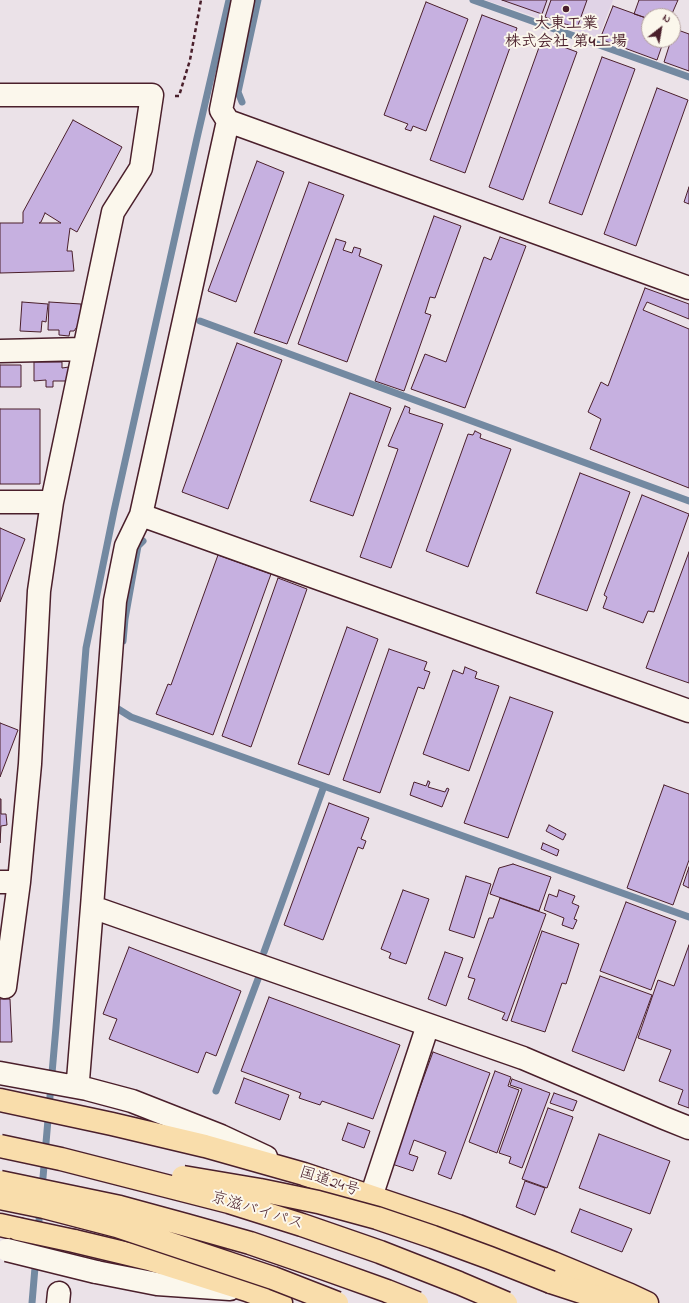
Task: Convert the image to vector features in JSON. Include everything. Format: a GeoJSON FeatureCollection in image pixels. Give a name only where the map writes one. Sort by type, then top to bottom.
{"type":"FeatureCollection","features":[{"type":"Feature","properties":{"kind":"highway","name":"国道24号"},"geometry":{"type":"LineString","coordinates":[[0,1100],[206,1146],[304,1174],[458,1226],[531,1254],[647,1303]]}},
{"type":"Feature","properties":{"kind":"highway","name":"京滋バイパス"},"geometry":{"type":"LineString","coordinates":[[0,1146],[61,1159],[229,1202],[302,1225],[387,1255],[506,1303]]}},
{"type":"Feature","properties":{"kind":"highway"},"geometry":{"type":"LineString","coordinates":[[61,1159],[260,1190],[318,1202],[377,1218],[433,1237],[551,1282],[615,1303]]}},
{"type":"Feature","properties":{"kind":"highway","name":"京滋バイパス"},"geometry":{"type":"LineString","coordinates":[[0,1182],[120,1207],[250,1243],[417,1303]]}},
{"type":"Feature","properties":{"kind":"highway"},"geometry":{"type":"LineString","coordinates":[[0,1198],[44,1207],[117,1226],[273,1278],[337,1303]]}},
{"type":"Feature","properties":{"kind":"highway"},"geometry":{"type":"LineString","coordinates":[[9,1227],[148,1259],[247,1290],[281,1303]]}},
{"type":"Feature","properties":{"kind":"street"},"geometry":{"type":"LineString","coordinates":[[243,0],[221,110],[228,121],[689,288]]}},
{"type":"Feature","properties":{"kind":"street"},"geometry":{"type":"LineString","coordinates":[[0,95],[152,96],[141,168],[113,212],[52,502],[39,591],[30,764],[9,882],[5,987]]}},
{"type":"Feature","properties":{"kind":"street"},"geometry":{"type":"LineString","coordinates":[[72,1082],[92,907],[115,601],[126,546],[141,515],[228,121]]}},
{"type":"Feature","properties":{"kind":"street"},"geometry":{"type":"LineString","coordinates":[[0,351],[83,349]]}},
{"type":"Feature","properties":{"kind":"street"},"geometry":{"type":"LineString","coordinates":[[0,502],[52,502]]}},
{"type":"Feature","properties":{"kind":"street"},"geometry":{"type":"LineString","coordinates":[[141,515],[689,711]]}},
{"type":"Feature","properties":{"kind":"street"},"geometry":{"type":"LineString","coordinates":[[92,907],[523,1058],[689,1128]]}},
{"type":"Feature","properties":{"kind":"street"},"geometry":{"type":"LineString","coordinates":[[372,1198],[428,1025]]}},
{"type":"Feature","properties":{"kind":"street"},"geometry":{"type":"LineString","coordinates":[[0,1073],[36,1079],[72,1082],[87,1089],[132,1101],[221,1136],[304,1174]]}},
{"type":"Feature","properties":{"kind":"street"},"geometry":{"type":"LineString","coordinates":[[4,1250],[96,1272],[157,1284],[247,1290]]}},
{"type":"Feature","properties":{"kind":"path"},"geometry":{"type":"LineString","coordinates":[[152,96],[179,96],[190,60],[201,0]]}},
{"type":"Feature","properties":{"kind":"shaded area"},"geometry":{"type":"Polygon","coordinates":[[[485,0],[613,0],[598,39],[485,0]]]}},
{"type":"Feature","properties":{"kind":"building"},"geometry":{"type":"Polygon","coordinates":[[[502,0],[547,0],[542,14],[502,0]]]}},
{"type":"Feature","properties":{"kind":"building","name":"大東工業 株式会社 第4工場"},"geometry":{"type":"Polygon","coordinates":[[[551,0],[587,0],[577,28],[545,17],[551,0]]]}},
{"type":"Feature","properties":{"kind":"building"},"geometry":{"type":"Polygon","coordinates":[[[639,0],[678,0],[674,8],[641,8],[641,16],[634,14],[639,0]]]}},
{"type":"Feature","properties":{"kind":"building"},"geometry":{"type":"Polygon","coordinates":[[[426,2],[468,19],[426,131],[413,126],[411,131],[405,129],[408,124],[384,115],[426,2]]]}},
{"type":"Feature","properties":{"kind":"building"},"geometry":{"type":"Polygon","coordinates":[[[613,6],[641,16],[641,48],[661,48],[657,60],[600,39],[613,6]]]}},
{"type":"Feature","properties":{"kind":"building"},"geometry":{"type":"Polygon","coordinates":[[[482,15],[517,28],[465,173],[430,160],[482,15]]]}},
{"type":"Feature","properties":{"kind":"building"},"geometry":{"type":"Polygon","coordinates":[[[681,31],[689,34],[689,71],[664,62],[668,48],[681,48],[681,31]]]}},
{"type":"Feature","properties":{"kind":"building"},"geometry":{"type":"Polygon","coordinates":[[[542,39],[577,52],[523,200],[489,187],[542,39]]]}},
{"type":"Feature","properties":{"kind":"building"},"geometry":{"type":"Polygon","coordinates":[[[602,57],[635,69],[582,215],[549,203],[602,57]]]}},
{"type":"Feature","properties":{"kind":"building"},"geometry":{"type":"Polygon","coordinates":[[[657,88],[688,100],[636,246],[604,234],[657,88]]]}},
{"type":"Feature","properties":{"kind":"building"},"geometry":{"type":"Polygon","coordinates":[[[73,120],[122,147],[77,232],[70,228],[67,251],[72,251],[74,271],[0,273],[0,223],[23,223],[23,212],[73,120]],[[45,213],[41,222],[39,223],[61,223],[45,213]]]}},
{"type":"Feature","properties":{"kind":"building"},"geometry":{"type":"Polygon","coordinates":[[[257,161],[284,172],[236,302],[208,291],[257,161]]]}},
{"type":"Feature","properties":{"kind":"building"},"geometry":{"type":"Polygon","coordinates":[[[309,182],[344,195],[287,344],[254,333],[309,182]]]}},
{"type":"Feature","properties":{"kind":"building"},"geometry":{"type":"Polygon","coordinates":[[[689,187],[689,204],[684,202],[689,187]]]}},
{"type":"Feature","properties":{"kind":"building"},"geometry":{"type":"Polygon","coordinates":[[[434,216],[461,226],[435,298],[430,297],[425,313],[431,315],[404,391],[375,381],[434,216]]]}},
{"type":"Feature","properties":{"kind":"building"},"geometry":{"type":"Polygon","coordinates":[[[500,237],[526,246],[465,408],[411,389],[425,354],[446,362],[484,257],[491,260],[500,237]]]}},
{"type":"Feature","properties":{"kind":"building"},"geometry":{"type":"Polygon","coordinates":[[[336,239],[346,242],[343,250],[352,253],[354,247],[361,249],[359,256],[382,265],[347,362],[298,344],[336,239]]]}},
{"type":"Feature","properties":{"kind":"building"},"geometry":{"type":"Polygon","coordinates":[[[645,288],[689,304],[689,319],[647,302],[643,310],[689,329],[689,488],[590,449],[601,419],[588,412],[601,382],[608,386],[645,288]]]}},
{"type":"Feature","properties":{"kind":"building"},"geometry":{"type":"Polygon","coordinates":[[[22,302],[48,304],[46,322],[42,321],[41,332],[20,331],[22,302]]]}},
{"type":"Feature","properties":{"kind":"building"},"geometry":{"type":"Polygon","coordinates":[[[49,302],[81,304],[81,321],[74,331],[70,331],[69,336],[59,335],[59,330],[48,330],[49,302]]]}},
{"type":"Feature","properties":{"kind":"building"},"geometry":{"type":"Polygon","coordinates":[[[237,343],[282,360],[228,509],[182,492],[237,343]]]}},
{"type":"Feature","properties":{"kind":"building"},"geometry":{"type":"Polygon","coordinates":[[[34,362],[62,362],[62,368],[69,367],[69,381],[53,381],[53,387],[46,387],[46,380],[34,381],[34,362]]]}},
{"type":"Feature","properties":{"kind":"building"},"geometry":{"type":"Polygon","coordinates":[[[0,365],[21,365],[21,387],[0,387],[0,365]]]}},
{"type":"Feature","properties":{"kind":"building"},"geometry":{"type":"Polygon","coordinates":[[[350,393],[391,408],[353,516],[310,501],[350,393]]]}},
{"type":"Feature","properties":{"kind":"building"},"geometry":{"type":"Polygon","coordinates":[[[405,406],[410,408],[409,413],[443,424],[391,568],[360,557],[398,449],[388,446],[405,406]]]}},
{"type":"Feature","properties":{"kind":"building"},"geometry":{"type":"Polygon","coordinates":[[[0,409],[40,409],[40,484],[0,484],[0,409]]]}},
{"type":"Feature","properties":{"kind":"building"},"geometry":{"type":"Polygon","coordinates":[[[475,431],[481,434],[480,438],[511,449],[468,567],[426,551],[468,434],[473,435],[475,431]]]}},
{"type":"Feature","properties":{"kind":"building"},"geometry":{"type":"Polygon","coordinates":[[[580,473],[630,492],[587,611],[536,593],[580,473]]]}},
{"type":"Feature","properties":{"kind":"building"},"geometry":{"type":"Polygon","coordinates":[[[642,495],[689,514],[654,612],[648,611],[643,623],[603,608],[607,597],[604,595],[642,495]]]}},
{"type":"Feature","properties":{"kind":"building"},"geometry":{"type":"Polygon","coordinates":[[[0,528],[25,539],[0,602],[0,528]]]}},
{"type":"Feature","properties":{"kind":"building"},"geometry":{"type":"Polygon","coordinates":[[[689,552],[689,683],[646,668],[689,552]]]}},
{"type":"Feature","properties":{"kind":"building"},"geometry":{"type":"Polygon","coordinates":[[[218,555],[271,574],[213,735],[156,714],[168,684],[171,685],[218,555]]]}},
{"type":"Feature","properties":{"kind":"building"},"geometry":{"type":"Polygon","coordinates":[[[278,578],[307,589],[251,747],[222,736],[278,578]]]}},
{"type":"Feature","properties":{"kind":"building"},"geometry":{"type":"Polygon","coordinates":[[[347,627],[378,639],[329,775],[298,764],[347,627]]]}},
{"type":"Feature","properties":{"kind":"building"},"geometry":{"type":"Polygon","coordinates":[[[389,649],[427,662],[424,670],[430,672],[424,689],[418,687],[380,793],[343,780],[389,649]]]}},
{"type":"Feature","properties":{"kind":"building"},"geometry":{"type":"Polygon","coordinates":[[[465,667],[477,672],[475,678],[499,686],[469,771],[423,754],[453,670],[463,674],[465,667]]]}},
{"type":"Feature","properties":{"kind":"building"},"geometry":{"type":"Polygon","coordinates":[[[510,697],[553,712],[508,838],[464,823],[510,697]]]}},
{"type":"Feature","properties":{"kind":"building"},"geometry":{"type":"Polygon","coordinates":[[[0,723],[18,730],[0,777],[0,723]]]}},
{"type":"Feature","properties":{"kind":"building"},"geometry":{"type":"Polygon","coordinates":[[[428,781],[430,782],[428,787],[445,792],[447,788],[449,789],[442,807],[410,795],[414,782],[426,786],[428,781]]]}},
{"type":"Feature","properties":{"kind":"building"},"geometry":{"type":"Polygon","coordinates":[[[664,785],[689,794],[689,860],[673,905],[627,888],[664,785]]]}},
{"type":"Feature","properties":{"kind":"building"},"geometry":{"type":"Polygon","coordinates":[[[0,799],[1,814],[6,814],[7,825],[1,826],[0,843],[0,799]]]}},
{"type":"Feature","properties":{"kind":"building"},"geometry":{"type":"Polygon","coordinates":[[[329,803],[369,818],[361,839],[366,841],[363,849],[358,847],[323,940],[284,925],[329,803]]]}},
{"type":"Feature","properties":{"kind":"building"},"geometry":{"type":"Polygon","coordinates":[[[549,825],[566,834],[563,840],[546,831],[549,825]]]}},
{"type":"Feature","properties":{"kind":"building"},"geometry":{"type":"Polygon","coordinates":[[[543,843],[559,850],[557,856],[541,849],[543,843]]]}},
{"type":"Feature","properties":{"kind":"building"},"geometry":{"type":"Polygon","coordinates":[[[513,864],[551,877],[539,911],[490,894],[499,868],[513,864]]]}},
{"type":"Feature","properties":{"kind":"building"},"geometry":{"type":"Polygon","coordinates":[[[689,867],[689,888],[683,885],[689,867]]]}},
{"type":"Feature","properties":{"kind":"building"},"geometry":{"type":"Polygon","coordinates":[[[466,876],[491,884],[474,938],[449,930],[466,876]]]}},
{"type":"Feature","properties":{"kind":"building"},"geometry":{"type":"Polygon","coordinates":[[[403,890],[429,899],[406,964],[389,958],[391,953],[381,949],[403,890]]]}},
{"type":"Feature","properties":{"kind":"building"},"geometry":{"type":"Polygon","coordinates":[[[559,890],[575,896],[572,903],[579,906],[574,919],[577,920],[573,929],[562,925],[564,918],[544,910],[549,894],[557,897],[559,890]]]}},
{"type":"Feature","properties":{"kind":"building"},"geometry":{"type":"Polygon","coordinates":[[[500,898],[546,914],[507,1021],[502,1019],[505,1013],[468,999],[475,979],[468,977],[489,918],[493,918],[500,898]]]}},
{"type":"Feature","properties":{"kind":"building"},"geometry":{"type":"Polygon","coordinates":[[[626,902],[676,921],[651,990],[600,971],[626,902]]]}},
{"type":"Feature","properties":{"kind":"building"},"geometry":{"type":"Polygon","coordinates":[[[542,931],[579,944],[566,984],[562,983],[545,1032],[511,1021],[542,931]]]}},
{"type":"Feature","properties":{"kind":"building"},"geometry":{"type":"Polygon","coordinates":[[[689,945],[689,1108],[678,1104],[683,1090],[659,1081],[671,1050],[638,1038],[658,980],[674,986],[689,945]]]}},
{"type":"Feature","properties":{"kind":"building"},"geometry":{"type":"Polygon","coordinates":[[[129,947],[241,991],[216,1056],[206,1052],[198,1073],[109,1039],[117,1019],[103,1014],[129,947]]]}},
{"type":"Feature","properties":{"kind":"building"},"geometry":{"type":"Polygon","coordinates":[[[445,952],[463,958],[446,1006],[428,999],[445,952]]]}},
{"type":"Feature","properties":{"kind":"building"},"geometry":{"type":"Polygon","coordinates":[[[600,976],[652,995],[624,1071],[572,1051],[600,976]]]}},
{"type":"Feature","properties":{"kind":"building"},"geometry":{"type":"Polygon","coordinates":[[[269,997],[400,1045],[373,1119],[322,1101],[320,1105],[299,1098],[301,1093],[241,1071],[269,997]]]}},
{"type":"Feature","properties":{"kind":"building"},"geometry":{"type":"Polygon","coordinates":[[[0,999],[10,999],[12,1042],[0,1042],[0,999]]]}},
{"type":"Feature","properties":{"kind":"building"},"geometry":{"type":"Polygon","coordinates":[[[433,1052],[490,1073],[451,1179],[438,1174],[446,1152],[414,1140],[409,1154],[418,1157],[413,1171],[392,1164],[433,1052]]]}},
{"type":"Feature","properties":{"kind":"building"},"geometry":{"type":"Polygon","coordinates":[[[495,1071],[511,1077],[508,1086],[519,1090],[497,1153],[469,1142],[495,1071]]]}},
{"type":"Feature","properties":{"kind":"building"},"geometry":{"type":"Polygon","coordinates":[[[244,1078],[289,1095],[280,1120],[235,1103],[244,1078]]]}},
{"type":"Feature","properties":{"kind":"building"},"geometry":{"type":"Polygon","coordinates":[[[512,1079],[550,1093],[522,1168],[509,1163],[511,1157],[499,1153],[522,1089],[510,1085],[512,1079]]]}},
{"type":"Feature","properties":{"kind":"building"},"geometry":{"type":"Polygon","coordinates":[[[554,1093],[577,1101],[573,1111],[550,1103],[554,1093]]]}},
{"type":"Feature","properties":{"kind":"building"},"geometry":{"type":"Polygon","coordinates":[[[548,1108],[573,1117],[547,1188],[522,1179],[548,1108]]]}},
{"type":"Feature","properties":{"kind":"building"},"geometry":{"type":"Polygon","coordinates":[[[348,1123],[370,1131],[364,1148],[342,1140],[348,1123]]]}},
{"type":"Feature","properties":{"kind":"building"},"geometry":{"type":"Polygon","coordinates":[[[599,1134],[670,1161],[650,1214],[579,1188],[599,1134]]]}},
{"type":"Feature","properties":{"kind":"building"},"geometry":{"type":"Polygon","coordinates":[[[525,1181],[545,1188],[535,1215],[516,1207],[525,1181]]]}},
{"type":"Feature","properties":{"kind":"building"},"geometry":{"type":"Polygon","coordinates":[[[580,1209],[632,1229],[622,1252],[571,1232],[580,1209]]]}},
{"type":"Feature","properties":{"kind":"waterway"},"geometry":{"type":"LineString","coordinates":[[42,1189],[86,648],[114,511],[229,0]]}},
{"type":"Feature","properties":{"kind":"waterway"},"geometry":{"type":"LineString","coordinates":[[242,102],[238,92],[258,0]]}},
{"type":"Feature","properties":{"kind":"waterway"},"geometry":{"type":"LineString","coordinates":[[473,0],[689,77]]}},
{"type":"Feature","properties":{"kind":"waterway"},"geometry":{"type":"LineString","coordinates":[[200,321],[689,501]]}},
{"type":"Feature","properties":{"kind":"waterway"},"geometry":{"type":"LineString","coordinates":[[123,641],[125,619],[138,546],[143,541]]}},
{"type":"Feature","properties":{"kind":"waterway"},"geometry":{"type":"LineString","coordinates":[[116,701],[115,707],[131,717],[689,917]]}},
{"type":"Feature","properties":{"kind":"waterway"},"geometry":{"type":"LineString","coordinates":[[264,952],[324,786]]}},
{"type":"Feature","properties":{"kind":"waterway"},"geometry":{"type":"LineString","coordinates":[[216,1091],[258,979]]}},
{"type":"Feature","properties":{"kind":"waterway"},"geometry":{"type":"LineString","coordinates":[[32,1303],[40,1208]]}},
{"type":"Feature","properties":{"kind":"place","name":"大東工業 株式会社 第4工場"},"geometry":{"type":"Point","coordinates":[566,9]}}]}
